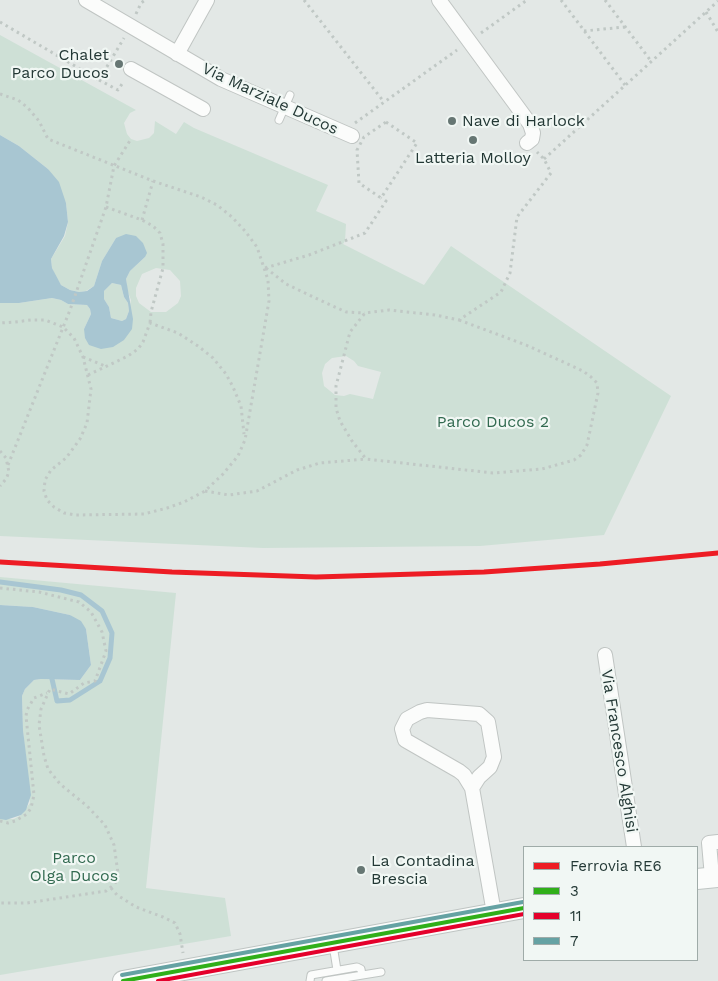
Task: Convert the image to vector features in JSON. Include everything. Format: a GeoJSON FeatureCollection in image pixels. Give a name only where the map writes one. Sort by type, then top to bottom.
{"type":"FeatureCollection","features":[{"type":"Feature","properties":{"kind":"main road"},"geometry":{"type":"LineString","coordinates":[[124,981],[523,908]]}},
{"type":"Feature","properties":{"kind":"street","name":"Via Marziale Ducos"},"geometry":{"type":"LineString","coordinates":[[86,0],[221,80],[346,134]]}},
{"type":"Feature","properties":{"kind":"street"},"geometry":{"type":"LineString","coordinates":[[177,54],[208,0]]}},
{"type":"Feature","properties":{"kind":"street"},"geometry":{"type":"LineString","coordinates":[[439,0],[530,124],[533,133],[532,139],[528,142]]}},
{"type":"Feature","properties":{"kind":"street"},"geometry":{"type":"LineString","coordinates":[[132,68],[203,109]]}},
{"type":"Feature","properties":{"kind":"street","name":"Via Francesco Alghisi"},"geometry":{"type":"LineString","coordinates":[[605,655],[634,846]]}},
{"type":"Feature","properties":{"kind":"street"},"geometry":{"type":"LineString","coordinates":[[472,788],[490,767],[494,757],[490,727],[484,717],[473,713],[427,710],[407,719],[402,729],[405,740],[464,775],[472,788],[494,914]]}},
{"type":"Feature","properties":{"kind":"street"},"geometry":{"type":"LineString","coordinates":[[709,878],[709,843],[718,842]]}},
{"type":"Feature","properties":{"kind":"lane"},"geometry":{"type":"LineString","coordinates":[[333,942],[337,970]]}},
{"type":"Feature","properties":{"kind":"lane"},"geometry":{"type":"LineString","coordinates":[[310,981],[312,975],[358,967],[361,969],[362,975]]}},
{"type":"Feature","properties":{"kind":"lane"},"geometry":{"type":"LineString","coordinates":[[326,981],[380,972]]}},
{"type":"Feature","properties":{"kind":"path"},"geometry":{"type":"LineString","coordinates":[[304,0],[384,102]]}},
{"type":"Feature","properties":{"kind":"path"},"geometry":{"type":"LineString","coordinates":[[346,134],[384,102],[527,0]]}},
{"type":"Feature","properties":{"kind":"path"},"geometry":{"type":"LineString","coordinates":[[561,0],[626,85]]}},
{"type":"Feature","properties":{"kind":"path"},"geometry":{"type":"LineString","coordinates":[[605,0],[652,61]]}},
{"type":"Feature","properties":{"kind":"path"},"geometry":{"type":"LineString","coordinates":[[544,159],[718,1]]}},
{"type":"Feature","properties":{"kind":"path"},"geometry":{"type":"LineString","coordinates":[[706,12],[718,32]]}},
{"type":"Feature","properties":{"kind":"path"},"geometry":{"type":"LineString","coordinates":[[0,22],[118,90],[132,68]]}},
{"type":"Feature","properties":{"kind":"path"},"geometry":{"type":"LineString","coordinates":[[100,80],[131,27]]}},
{"type":"Feature","properties":{"kind":"path"},"geometry":{"type":"LineString","coordinates":[[584,31],[626,27]]}},
{"type":"Feature","properties":{"kind":"path"},"geometry":{"type":"LineString","coordinates":[[0,94],[18,100],[28,108],[39,121],[48,140],[217,205],[232,216],[258,247],[268,280],[269,300],[245,440],[238,456],[205,491],[184,502],[144,514],[76,515],[64,513],[47,500],[44,491],[45,480],[51,470],[66,458],[80,440],[87,423],[91,389],[83,357],[74,338],[63,327],[45,320],[0,322]]}},
{"type":"Feature","properties":{"kind":"path"},"geometry":{"type":"LineString","coordinates":[[265,268],[309,256],[365,233],[386,201],[381,198],[358,183],[357,150],[364,137],[386,122],[417,143],[381,198]]}},
{"type":"Feature","properties":{"kind":"path"},"geometry":{"type":"LineString","coordinates":[[8,465],[70,310],[106,207],[114,166],[132,139]]}},
{"type":"Feature","properties":{"kind":"path"},"geometry":{"type":"LineString","coordinates":[[458,320],[501,292],[510,273],[517,217],[551,173],[544,159],[528,142]]}},
{"type":"Feature","properties":{"kind":"path"},"geometry":{"type":"LineString","coordinates":[[142,220],[153,181]]}},
{"type":"Feature","properties":{"kind":"path"},"geometry":{"type":"LineString","coordinates":[[88,376],[128,356],[138,349],[143,342],[150,323],[151,312],[163,268],[163,244],[160,233],[153,226],[142,220],[106,207]]}},
{"type":"Feature","properties":{"kind":"path"},"geometry":{"type":"LineString","coordinates":[[205,491],[229,495],[257,491],[297,470],[320,463],[366,459],[493,473],[542,469],[574,460],[581,455],[587,445],[598,393],[597,383],[583,371],[526,345],[458,320],[435,315],[389,310],[365,313],[346,312],[286,284],[265,268]]}},
{"type":"Feature","properties":{"kind":"path"},"geometry":{"type":"LineString","coordinates":[[365,313],[350,332],[336,386],[336,398],[340,421],[366,459]]}},
{"type":"Feature","properties":{"kind":"path"},"geometry":{"type":"LineString","coordinates":[[150,323],[178,333],[213,358],[233,387],[241,406],[245,440]]}},
{"type":"Feature","properties":{"kind":"path"},"geometry":{"type":"LineString","coordinates":[[83,357],[105,366]]}},
{"type":"Feature","properties":{"kind":"path"},"geometry":{"type":"LineString","coordinates":[[0,451],[6,458],[9,472],[0,486]]}},
{"type":"Feature","properties":{"kind":"path"},"geometry":{"type":"LineString","coordinates":[[0,588],[39,592],[75,600],[91,612],[102,632],[106,651],[94,680],[84,683],[69,694],[50,689],[47,693],[34,698],[26,710],[34,795],[31,808],[27,814],[15,821],[0,821]]}},
{"type":"Feature","properties":{"kind":"path"},"geometry":{"type":"LineString","coordinates":[[0,903],[27,903],[106,891],[118,879],[118,866],[109,831],[87,806],[60,784],[46,762],[39,725],[41,709],[47,693]]}},
{"type":"Feature","properties":{"kind":"path"},"geometry":{"type":"LineString","coordinates":[[111,888],[122,899],[136,907],[175,923],[180,934],[186,970]]}},
{"type":"Feature","properties":{"kind":"green space","name":"Parco Ducos 2"},"geometry":{"type":"Polygon","coordinates":[[[0,35],[136,110],[130,113],[124,123],[127,134],[131,139],[137,141],[149,138],[154,133],[155,121],[176,134],[184,122],[328,185],[316,211],[346,224],[345,241],[343,244],[424,285],[451,246],[671,396],[604,535],[480,546],[263,548],[0,536],[0,303],[19,303],[52,298],[68,304],[87,305],[91,314],[84,329],[124,340],[131,300],[127,290],[126,279],[130,271],[145,257],[116,238],[102,261],[94,286],[86,291],[79,292],[61,285],[55,276],[51,259],[65,236],[68,222],[66,203],[48,169],[19,146],[0,135],[0,35]],[[156,268],[142,274],[136,288],[136,296],[139,303],[151,312],[166,312],[178,303],[181,296],[180,281],[170,270],[156,268]],[[346,356],[332,358],[325,364],[322,373],[324,386],[335,395],[344,396],[350,394],[373,399],[381,372],[358,366],[346,356]]]}},
{"type":"Feature","properties":{"kind":"green space"},"geometry":{"type":"Polygon","coordinates":[[[112,283],[121,285],[124,297],[128,303],[129,311],[126,319],[122,321],[111,318],[109,307],[104,299],[104,291],[112,283]]]}},
{"type":"Feature","properties":{"kind":"green space","name":"Parco Olga Ducos"},"geometry":{"type":"Polygon","coordinates":[[[0,577],[176,593],[146,888],[225,898],[231,936],[0,975],[0,819],[14,819],[21,815],[30,803],[23,730],[22,696],[25,689],[34,680],[80,680],[91,665],[86,629],[70,615],[33,607],[0,605],[0,577]]]}},
{"type":"Feature","properties":{"kind":"water"},"geometry":{"type":"Polygon","coordinates":[[[0,135],[19,146],[48,169],[59,182],[66,203],[68,222],[64,236],[51,259],[52,268],[61,285],[79,292],[87,291],[94,286],[102,261],[116,238],[126,234],[136,236],[143,243],[147,253],[130,271],[126,279],[133,319],[132,329],[124,340],[113,347],[101,349],[89,345],[85,338],[84,329],[91,314],[87,305],[68,304],[52,298],[19,303],[0,303],[0,135]],[[112,283],[104,291],[104,299],[109,307],[111,318],[122,321],[126,319],[129,311],[121,285],[112,283]]]}},
{"type":"Feature","properties":{"kind":"water"},"geometry":{"type":"Polygon","coordinates":[[[0,605],[33,607],[70,615],[81,621],[86,629],[91,665],[80,680],[34,680],[25,689],[22,696],[23,730],[31,795],[26,810],[21,815],[6,820],[0,819],[0,605]]]}},
{"type":"Feature","properties":{"kind":"waterway"},"geometry":{"type":"LineString","coordinates":[[0,582],[61,590],[81,595],[102,611],[112,633],[110,658],[100,681],[70,700],[57,701],[52,679]]}},
{"type":"Feature","properties":{"kind":"rail line","name":"RE6"},"geometry":{"type":"LineString","coordinates":[[0,562],[172,572],[316,577],[484,572],[718,553]]}},
{"type":"Feature","properties":{"kind":"transit line","name":"7"},"geometry":{"type":"LineString","coordinates":[[122,975],[523,902]]}},
{"type":"Feature","properties":{"kind":"transit line","name":"3"},"geometry":{"type":"LineString","coordinates":[[123,981],[523,908]]}},
{"type":"Feature","properties":{"kind":"transit line","name":"11"},"geometry":{"type":"LineString","coordinates":[[158,981],[523,914]]}},
{"type":"Feature","properties":{"kind":"place","name":"Chalet Parco Ducos"},"geometry":{"type":"Point","coordinates":[119,64]}},
{"type":"Feature","properties":{"kind":"place","name":"Nave di Harlock"},"geometry":{"type":"Point","coordinates":[452,121]}},
{"type":"Feature","properties":{"kind":"place","name":"Latteria Molloy"},"geometry":{"type":"Point","coordinates":[473,140]}},
{"type":"Feature","properties":{"kind":"place","name":"La Contadina Brescia"},"geometry":{"type":"Point","coordinates":[361,870]}}]}
